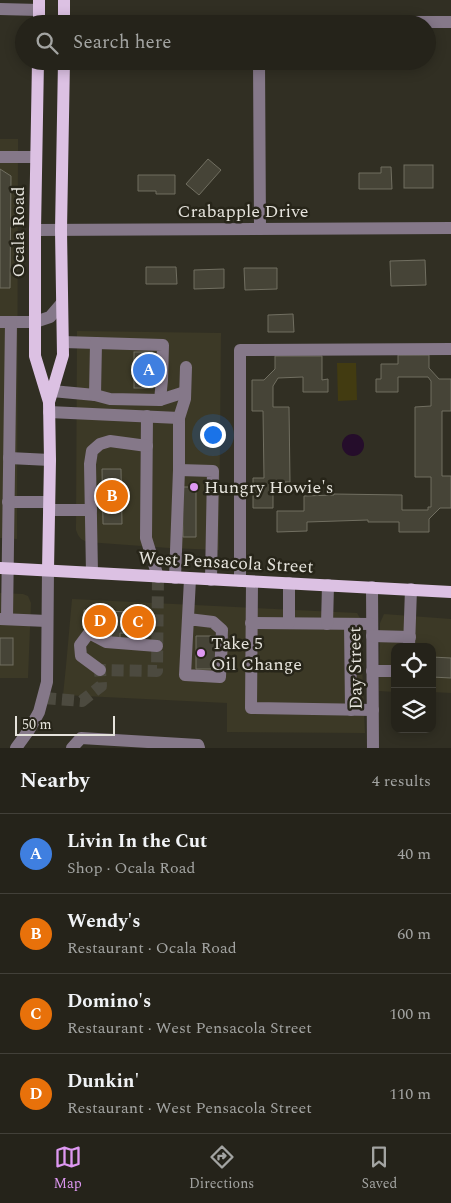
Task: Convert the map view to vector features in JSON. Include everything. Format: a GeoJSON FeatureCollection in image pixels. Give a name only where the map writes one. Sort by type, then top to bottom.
{"type":"FeatureCollection","features":[{"type":"Feature","properties":{"kind":"main road"},"geometry":{"type":"LineString","coordinates":[[64,0],[64,15]]}},
{"type":"Feature","properties":{"kind":"main road","name":"Ocala Road"},"geometry":{"type":"LineString","coordinates":[[38,70],[35,356],[50,402]]}},
{"type":"Feature","properties":{"kind":"main road","name":"Ocala Road"},"geometry":{"type":"LineString","coordinates":[[48,570],[50,402],[62,355],[61,230],[64,70]]}},
{"type":"Feature","properties":{"kind":"main road","name":"West Pensacola Street"},"geometry":{"type":"LineString","coordinates":[[4,568],[451,592]]}},
{"type":"Feature","properties":{"kind":"street"},"geometry":{"type":"LineString","coordinates":[[0,9],[39,5]]}},
{"type":"Feature","properties":{"kind":"street"},"geometry":{"type":"LineString","coordinates":[[436,22],[451,22]]}},
{"type":"Feature","properties":{"kind":"street"},"geometry":{"type":"LineString","coordinates":[[259,70],[260,229]]}},
{"type":"Feature","properties":{"kind":"street"},"geometry":{"type":"LineString","coordinates":[[0,156],[36,157]]}},
{"type":"Feature","properties":{"kind":"street","name":"Crabapple Drive"},"geometry":{"type":"LineString","coordinates":[[35,230],[451,228]]}},
{"type":"Feature","properties":{"kind":"street"},"geometry":{"type":"LineString","coordinates":[[47,621],[3,619],[4,527],[8,502],[9,458],[5,430],[5,322],[35,322],[50,317],[62,303]]}},
{"type":"Feature","properties":{"kind":"street"},"geometry":{"type":"LineString","coordinates":[[62,342],[163,345],[160,400]]}},
{"type":"Feature","properties":{"kind":"street"},"geometry":{"type":"LineString","coordinates":[[95,395],[96,344]]}},
{"type":"Feature","properties":{"kind":"street"},"geometry":{"type":"LineString","coordinates":[[373,710],[251,708],[251,623],[246,581],[240,350],[451,348]]}},
{"type":"Feature","properties":{"kind":"street"},"geometry":{"type":"LineString","coordinates":[[175,578],[179,418],[186,399],[186,367]]}},
{"type":"Feature","properties":{"kind":"street"},"geometry":{"type":"LineString","coordinates":[[50,402],[95,395],[110,399],[160,400],[186,392]]}},
{"type":"Feature","properties":{"kind":"street"},"geometry":{"type":"LineString","coordinates":[[50,402],[147,416],[179,418]]}},
{"type":"Feature","properties":{"kind":"street"},"geometry":{"type":"LineString","coordinates":[[147,416],[146,538],[158,576]]}},
{"type":"Feature","properties":{"kind":"street"},"geometry":{"type":"LineString","coordinates":[[92,573],[90,464],[92,451],[100,444],[110,442],[147,446]]}},
{"type":"Feature","properties":{"kind":"street"},"geometry":{"type":"LineString","coordinates":[[9,458],[50,460]]}},
{"type":"Feature","properties":{"kind":"street"},"geometry":{"type":"LineString","coordinates":[[179,470],[213,470],[211,580]]}},
{"type":"Feature","properties":{"kind":"street"},"geometry":{"type":"LineString","coordinates":[[8,502],[91,510]]}},
{"type":"Feature","properties":{"kind":"street"},"geometry":{"type":"LineString","coordinates":[[16,748],[30,730],[39,712],[47,682],[48,570]]}},
{"type":"Feature","properties":{"kind":"street"},"geometry":{"type":"LineString","coordinates":[[188,619],[212,622],[222,630],[220,677],[185,675],[190,578]]}},
{"type":"Feature","properties":{"kind":"street"},"geometry":{"type":"LineString","coordinates":[[289,583],[289,623]]}},
{"type":"Feature","properties":{"kind":"street"},"geometry":{"type":"LineString","coordinates":[[327,624],[328,585]]}},
{"type":"Feature","properties":{"kind":"street","name":"Day Street"},"geometry":{"type":"LineString","coordinates":[[372,587],[372,748]]}},
{"type":"Feature","properties":{"kind":"street"},"geometry":{"type":"LineString","coordinates":[[251,623],[350,624],[410,642],[411,589]]}},
{"type":"Feature","properties":{"kind":"street"},"geometry":{"type":"LineString","coordinates":[[350,624],[352,710]]}},
{"type":"Feature","properties":{"kind":"street"},"geometry":{"type":"LineString","coordinates":[[100,670],[81,656],[80,645],[89,633],[106,642],[157,646]]}},
{"type":"Feature","properties":{"kind":"street"},"geometry":{"type":"LineString","coordinates":[[372,671],[391,671]]}},
{"type":"Feature","properties":{"kind":"street"},"geometry":{"type":"LineString","coordinates":[[72,748],[81,738],[198,745],[199,748]]}},
{"type":"Feature","properties":{"kind":"shaded area"},"geometry":{"type":"Polygon","coordinates":[[[0,139],[18,139],[17,539],[0,538],[0,139]]]}},
{"type":"Feature","properties":{"kind":"shaded area"},"geometry":{"type":"Polygon","coordinates":[[[77,331],[221,333],[219,550],[87,542],[78,535],[76,530],[77,331]]]}},
{"type":"Feature","properties":{"kind":"shaded area"},"geometry":{"type":"Polygon","coordinates":[[[337,363],[356,363],[357,400],[338,401],[337,363]]]}},
{"type":"Feature","properties":{"kind":"shaded area"},"geometry":{"type":"Polygon","coordinates":[[[353,434],[363,441],[364,445],[357,455],[353,456],[343,449],[342,445],[349,435],[353,434]]]}},
{"type":"Feature","properties":{"kind":"shaded area"},"geometry":{"type":"Polygon","coordinates":[[[0,593],[23,594],[28,596],[31,603],[28,678],[0,678],[0,593]]]}},
{"type":"Feature","properties":{"kind":"shaded area"},"geometry":{"type":"Polygon","coordinates":[[[72,599],[357,613],[360,618],[365,733],[227,732],[227,703],[63,695],[72,599]]]}},
{"type":"Feature","properties":{"kind":"shaded area"},"geometry":{"type":"Polygon","coordinates":[[[384,614],[451,619],[451,693],[436,692],[436,643],[391,643],[391,692],[379,691],[380,623],[384,614]]]}},
{"type":"Feature","properties":{"kind":"building"},"geometry":{"type":"Polygon","coordinates":[[[208,159],[221,170],[199,195],[186,184],[208,159]]]}},
{"type":"Feature","properties":{"kind":"building"},"geometry":{"type":"Polygon","coordinates":[[[404,165],[433,165],[433,188],[404,188],[404,165]]]}},
{"type":"Feature","properties":{"kind":"building"},"geometry":{"type":"Polygon","coordinates":[[[381,167],[391,167],[392,189],[359,189],[359,173],[381,173],[381,167]]]}},
{"type":"Feature","properties":{"kind":"building"},"geometry":{"type":"Polygon","coordinates":[[[0,169],[11,176],[10,288],[0,288],[0,169]]]}},
{"type":"Feature","properties":{"kind":"building"},"geometry":{"type":"Polygon","coordinates":[[[138,175],[175,175],[175,194],[156,194],[156,191],[138,191],[138,175]]]}},
{"type":"Feature","properties":{"kind":"building"},"geometry":{"type":"Polygon","coordinates":[[[425,260],[426,285],[391,286],[390,261],[425,260]]]}},
{"type":"Feature","properties":{"kind":"building"},"geometry":{"type":"Polygon","coordinates":[[[146,267],[176,267],[177,284],[146,284],[146,267]]]}},
{"type":"Feature","properties":{"kind":"building"},"geometry":{"type":"Polygon","coordinates":[[[244,268],[277,268],[277,289],[245,290],[244,268]]]}},
{"type":"Feature","properties":{"kind":"building"},"geometry":{"type":"Polygon","coordinates":[[[224,269],[224,288],[194,289],[194,270],[224,269]]]}},
{"type":"Feature","properties":{"kind":"building"},"geometry":{"type":"Polygon","coordinates":[[[293,314],[294,332],[268,332],[268,315],[293,314]]]}},
{"type":"Feature","properties":{"kind":"building"},"geometry":{"type":"Polygon","coordinates":[[[134,352],[152,352],[152,388],[134,388],[134,352]]]}},
{"type":"Feature","properties":{"kind":"building"},"geometry":{"type":"Polygon","coordinates":[[[398,355],[429,355],[429,368],[439,379],[451,379],[451,411],[442,411],[442,476],[451,476],[451,508],[440,508],[429,519],[429,532],[399,532],[399,522],[368,522],[368,520],[307,522],[307,531],[277,532],[277,511],[304,511],[304,496],[334,494],[402,495],[402,510],[428,510],[428,507],[431,507],[431,477],[415,477],[415,407],[431,406],[431,381],[428,377],[398,377],[398,392],[376,392],[376,379],[381,379],[381,364],[398,364],[398,355]]]}},
{"type":"Feature","properties":{"kind":"building"},"geometry":{"type":"Polygon","coordinates":[[[275,356],[322,356],[322,380],[328,379],[328,392],[303,392],[303,377],[278,378],[273,386],[273,407],[289,407],[290,482],[273,482],[273,508],[253,508],[253,478],[264,478],[263,411],[252,411],[252,380],[264,380],[275,369],[275,356]]]}},
{"type":"Feature","properties":{"kind":"building"},"geometry":{"type":"Polygon","coordinates":[[[102,469],[121,469],[122,524],[103,524],[102,469]]]}},
{"type":"Feature","properties":{"kind":"building"},"geometry":{"type":"Polygon","coordinates":[[[182,487],[196,487],[196,537],[183,537],[182,487]]]}},
{"type":"Feature","properties":{"kind":"building"},"geometry":{"type":"Polygon","coordinates":[[[84,610],[152,613],[151,635],[120,633],[120,640],[111,639],[112,629],[83,628],[84,610]]]}},
{"type":"Feature","properties":{"kind":"building"},"geometry":{"type":"Polygon","coordinates":[[[196,636],[227,636],[227,660],[211,660],[211,669],[196,669],[196,636]]]}},
{"type":"Feature","properties":{"kind":"building"},"geometry":{"type":"Polygon","coordinates":[[[0,638],[13,638],[13,665],[0,665],[0,638]]]}},
{"type":"Feature","properties":{"kind":"building"},"geometry":{"type":"Polygon","coordinates":[[[436,657],[451,658],[451,678],[436,677],[436,657]]]}},
{"type":"Feature","properties":{"kind":"tunnel"},"geometry":{"type":"LineString","coordinates":[[44,698],[82,701],[101,686],[100,670],[157,671],[158,577]]}},
{"type":"Feature","properties":{"kind":"place","name":"Livin In the Cut"},"geometry":{"type":"Point","coordinates":[149,370]}},
{"type":"Feature","properties":{"kind":"place","name":"Hungry Howie's"},"geometry":{"type":"Point","coordinates":[194,487]}},
{"type":"Feature","properties":{"kind":"place","name":"Wendy's"},"geometry":{"type":"Point","coordinates":[112,496]}},
{"type":"Feature","properties":{"kind":"place","name":"Dunkin'"},"geometry":{"type":"Point","coordinates":[100,621]}},
{"type":"Feature","properties":{"kind":"place","name":"Domino's"},"geometry":{"type":"Point","coordinates":[138,622]}},
{"type":"Feature","properties":{"kind":"place","name":"Take 5 Oil Change"},"geometry":{"type":"Point","coordinates":[201,653]}}]}
